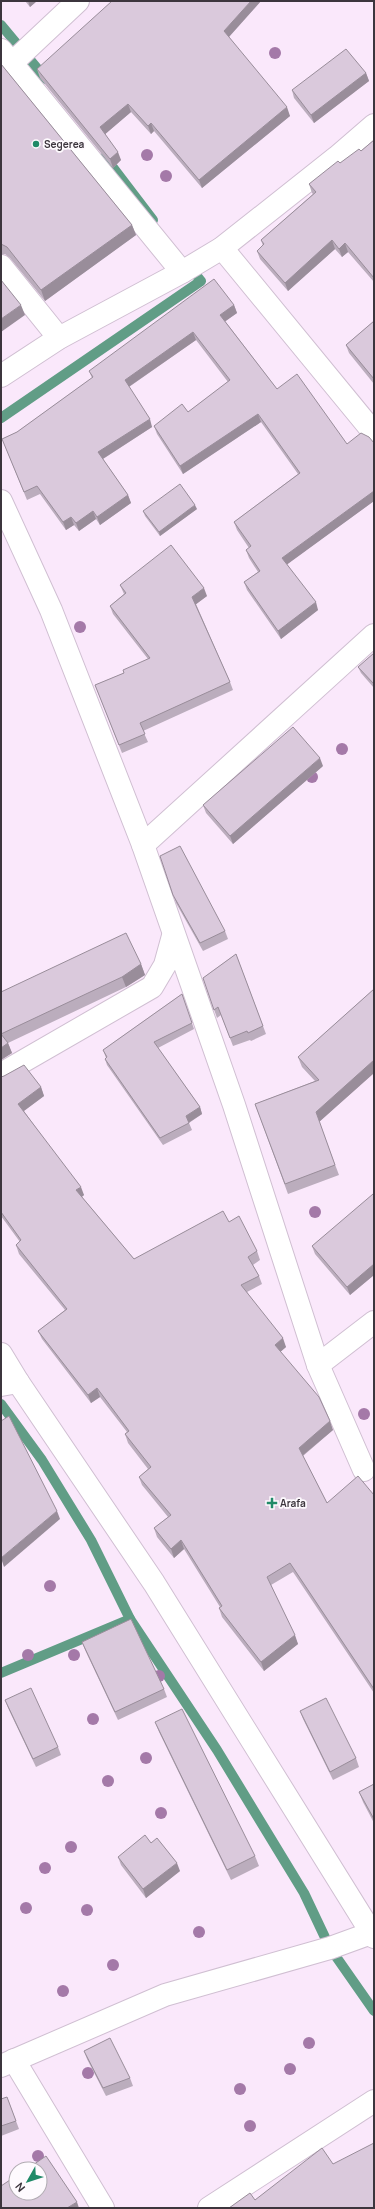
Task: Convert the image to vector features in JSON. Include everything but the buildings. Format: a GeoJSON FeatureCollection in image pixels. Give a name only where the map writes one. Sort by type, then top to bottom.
{"type":"FeatureCollection","features":[{"type":"Feature","properties":{"kind":"street"},"geometry":{"type":"LineString","coordinates":[[78,1],[7,56],[182,272]]}},
{"type":"Feature","properties":{"kind":"street"},"geometry":{"type":"LineString","coordinates":[[1,376],[60,338],[182,272],[222,248],[374,126]]}},
{"type":"Feature","properties":{"kind":"street"},"geometry":{"type":"LineString","coordinates":[[222,248],[374,433]]}},
{"type":"Feature","properties":{"kind":"street"},"geometry":{"type":"LineString","coordinates":[[1,266],[60,338]]}},
{"type":"Feature","properties":{"kind":"street"},"geometry":{"type":"LineString","coordinates":[[1,501],[51,610],[143,845],[173,936],[234,1105],[318,1365],[364,1470]]}},
{"type":"Feature","properties":{"kind":"street"},"geometry":{"type":"LineString","coordinates":[[143,845],[374,635]]}},
{"type":"Feature","properties":{"kind":"street"},"geometry":{"type":"LineString","coordinates":[[1,1074],[152,987],[165,965],[173,936]]}},
{"type":"Feature","properties":{"kind":"street"},"geometry":{"type":"LineString","coordinates":[[318,1365],[374,1322]]}},
{"type":"Feature","properties":{"kind":"street"},"geometry":{"type":"LineString","coordinates":[[1,1354],[9,1384],[154,1583],[373,1934],[330,1948],[165,1995],[8,2063],[102,2208]]}},
{"type":"Feature","properties":{"kind":"street"},"geometry":{"type":"LineString","coordinates":[[209,2208],[374,2101]]}},
{"type":"Feature","properties":{"kind":"waterway"},"geometry":{"type":"LineString","coordinates":[[1,25],[46,79]]}},
{"type":"Feature","properties":{"kind":"waterway"},"geometry":{"type":"LineString","coordinates":[[105,157],[153,220]]}},
{"type":"Feature","properties":{"kind":"waterway"},"geometry":{"type":"LineString","coordinates":[[1,418],[201,281],[189,266]]}},
{"type":"Feature","properties":{"kind":"waterway"},"geometry":{"type":"LineString","coordinates":[[1,1404],[42,1460],[91,1540],[130,1619],[217,1750],[304,1893],[330,1948],[374,2011]]}},
{"type":"Feature","properties":{"kind":"waterway"},"geometry":{"type":"LineString","coordinates":[[1,1673],[130,1619]]}},
{"type":"Feature","properties":{"kind":"place","name":"Segerea"},"geometry":{"type":"Point","coordinates":[36,144]}},
{"type":"Feature","properties":{"kind":"place","name":"Arafa"},"geometry":{"type":"Point","coordinates":[272,1503]}}]}
